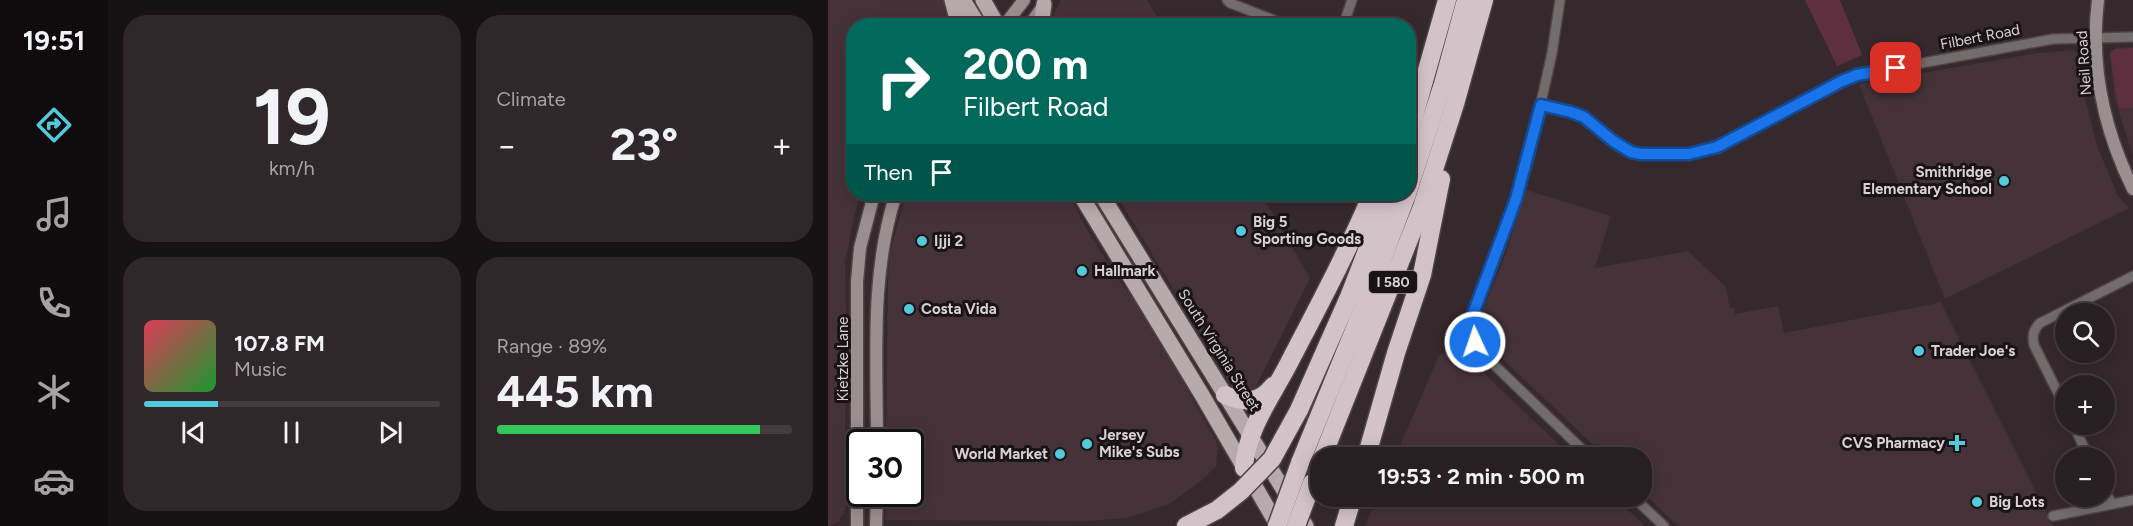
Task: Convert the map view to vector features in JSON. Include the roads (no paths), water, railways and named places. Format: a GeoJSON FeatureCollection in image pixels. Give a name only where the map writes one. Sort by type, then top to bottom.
{"type":"FeatureCollection","features":[{"type":"Feature","properties":{"kind":"highway"},"geometry":{"type":"LineString","coordinates":[[1416,79],[1442,0]]}},
{"type":"Feature","properties":{"kind":"highway"},"geometry":{"type":"LineString","coordinates":[[1416,110],[1448,0]]}},
{"type":"Feature","properties":{"kind":"highway","name":"I 580"},"geometry":{"type":"LineString","coordinates":[[1416,168],[1466,0]]}},
{"type":"Feature","properties":{"kind":"highway","name":"I 580"},"geometry":{"type":"LineString","coordinates":[[1326,447],[1411,236],[1455,104],[1484,0]]}},
{"type":"Feature","properties":{"kind":"highway"},"geometry":{"type":"LineString","coordinates":[[1369,447],[1396,353],[1422,275],[1455,104]]}},
{"type":"Feature","properties":{"kind":"highway"},"geometry":{"type":"LineString","coordinates":[[1244,468],[1250,436],[1369,201]]}},
{"type":"Feature","properties":{"kind":"highway"},"geometry":{"type":"LineString","coordinates":[[1186,526],[1217,510],[1241,491],[1272,459],[1299,410],[1349,297],[1386,201]]}},
{"type":"Feature","properties":{"kind":"highway","name":"I 580"},"geometry":{"type":"LineString","coordinates":[[1277,526],[1405,201]]}},
{"type":"Feature","properties":{"kind":"highway"},"geometry":{"type":"LineString","coordinates":[[1225,395],[1241,401],[1256,400],[1269,391],[1286,368]]}},
{"type":"Feature","properties":{"kind":"highway"},"geometry":{"type":"LineString","coordinates":[[1296,526],[1310,488]]}},
{"type":"Feature","properties":{"kind":"highway"},"geometry":{"type":"LineString","coordinates":[[1344,526],[1350,507]]}},
{"type":"Feature","properties":{"kind":"main road"},"geometry":{"type":"LineString","coordinates":[[952,0],[957,18]]}},
{"type":"Feature","properties":{"kind":"main road"},"geometry":{"type":"LineString","coordinates":[[963,0],[974,18]]}},
{"type":"Feature","properties":{"kind":"main road"},"geometry":{"type":"LineString","coordinates":[[983,0],[993,18]]}},
{"type":"Feature","properties":{"kind":"main road"},"geometry":{"type":"LineString","coordinates":[[1010,18],[1024,0]]}},
{"type":"Feature","properties":{"kind":"main road","name":"Neil Road"},"geometry":{"type":"LineString","coordinates":[[2098,0],[2096,38],[2105,117],[2116,152],[2133,189]]}},
{"type":"Feature","properties":{"kind":"main road"},"geometry":{"type":"LineString","coordinates":[[1035,18],[1046,2]]}},
{"type":"Feature","properties":{"kind":"main road"},"geometry":{"type":"LineString","coordinates":[[1043,18],[1046,2]]}},
{"type":"Feature","properties":{"kind":"main road","name":"Kietzke Lane"},"geometry":{"type":"LineString","coordinates":[[857,526],[857,282],[860,248],[872,201]]}},
{"type":"Feature","properties":{"kind":"main road"},"geometry":{"type":"LineString","coordinates":[[877,429],[879,270],[884,238],[894,201]]}},
{"type":"Feature","properties":{"kind":"main road"},"geometry":{"type":"LineString","coordinates":[[1084,201],[1203,394],[1277,526]]}},
{"type":"Feature","properties":{"kind":"main road","name":"South Virginia Street"},"geometry":{"type":"LineString","coordinates":[[1105,201],[1306,526]]}},
{"type":"Feature","properties":{"kind":"main road"},"geometry":{"type":"LineString","coordinates":[[1137,287],[1153,278]]}},
{"type":"Feature","properties":{"kind":"main road"},"geometry":{"type":"LineString","coordinates":[[876,526],[877,507]]}},
{"type":"Feature","properties":{"kind":"street"},"geometry":{"type":"LineString","coordinates":[[1227,0],[1270,18]]}},
{"type":"Feature","properties":{"kind":"street"},"geometry":{"type":"LineString","coordinates":[[1346,18],[1352,0]]}},
{"type":"Feature","properties":{"kind":"street"},"geometry":{"type":"LineString","coordinates":[[1560,0],[1541,105],[1516,199],[1473,314],[1472,332],[1475,342],[1485,356],[1580,447]]}},
{"type":"Feature","properties":{"kind":"street","name":"Filbert Road"},"geometry":{"type":"LineString","coordinates":[[1541,105],[1584,117],[1613,141],[1631,152],[1689,154],[1717,147],[1857,75],[2053,39],[2133,37]]}},
{"type":"Feature","properties":{"kind":"street"},"geometry":{"type":"LineString","coordinates":[[2055,387],[2034,345],[2033,333],[2036,327],[2133,276]]}},
{"type":"Feature","properties":{"kind":"street"},"geometry":{"type":"LineString","coordinates":[[2115,503],[2133,500]]}},
{"type":"Feature","properties":{"kind":"street"},"geometry":{"type":"LineString","coordinates":[[1644,507],[1664,526]]}},
{"type":"Feature","properties":{"kind":"street"},"geometry":{"type":"LineString","coordinates":[[2053,516],[2097,507]]}},
{"type":"Feature","properties":{"kind":"place","name":"Smithridge Elementary School"},"geometry":{"type":"Point","coordinates":[2004,181]}},
{"type":"Feature","properties":{"kind":"place","name":"Big 5 Sporting Goods"},"geometry":{"type":"Point","coordinates":[1241,231]}},
{"type":"Feature","properties":{"kind":"place","name":"Ijji 2"},"geometry":{"type":"Point","coordinates":[922,241]}},
{"type":"Feature","properties":{"kind":"place","name":"Hallmark"},"geometry":{"type":"Point","coordinates":[1082,271]}},
{"type":"Feature","properties":{"kind":"place","name":"Costa Vida"},"geometry":{"type":"Point","coordinates":[909,309]}},
{"type":"Feature","properties":{"kind":"place","name":"Trader Joe's"},"geometry":{"type":"Point","coordinates":[1919,351]}},
{"type":"Feature","properties":{"kind":"place","name":"CVS Pharmacy"},"geometry":{"type":"Point","coordinates":[1957,443]}},
{"type":"Feature","properties":{"kind":"place","name":"Jersey Mike's Subs"},"geometry":{"type":"Point","coordinates":[1087,444]}},
{"type":"Feature","properties":{"kind":"place","name":"World Market"},"geometry":{"type":"Point","coordinates":[1060,454]}},
{"type":"Feature","properties":{"kind":"place","name":"Big Lots"},"geometry":{"type":"Point","coordinates":[1977,502]}}]}
